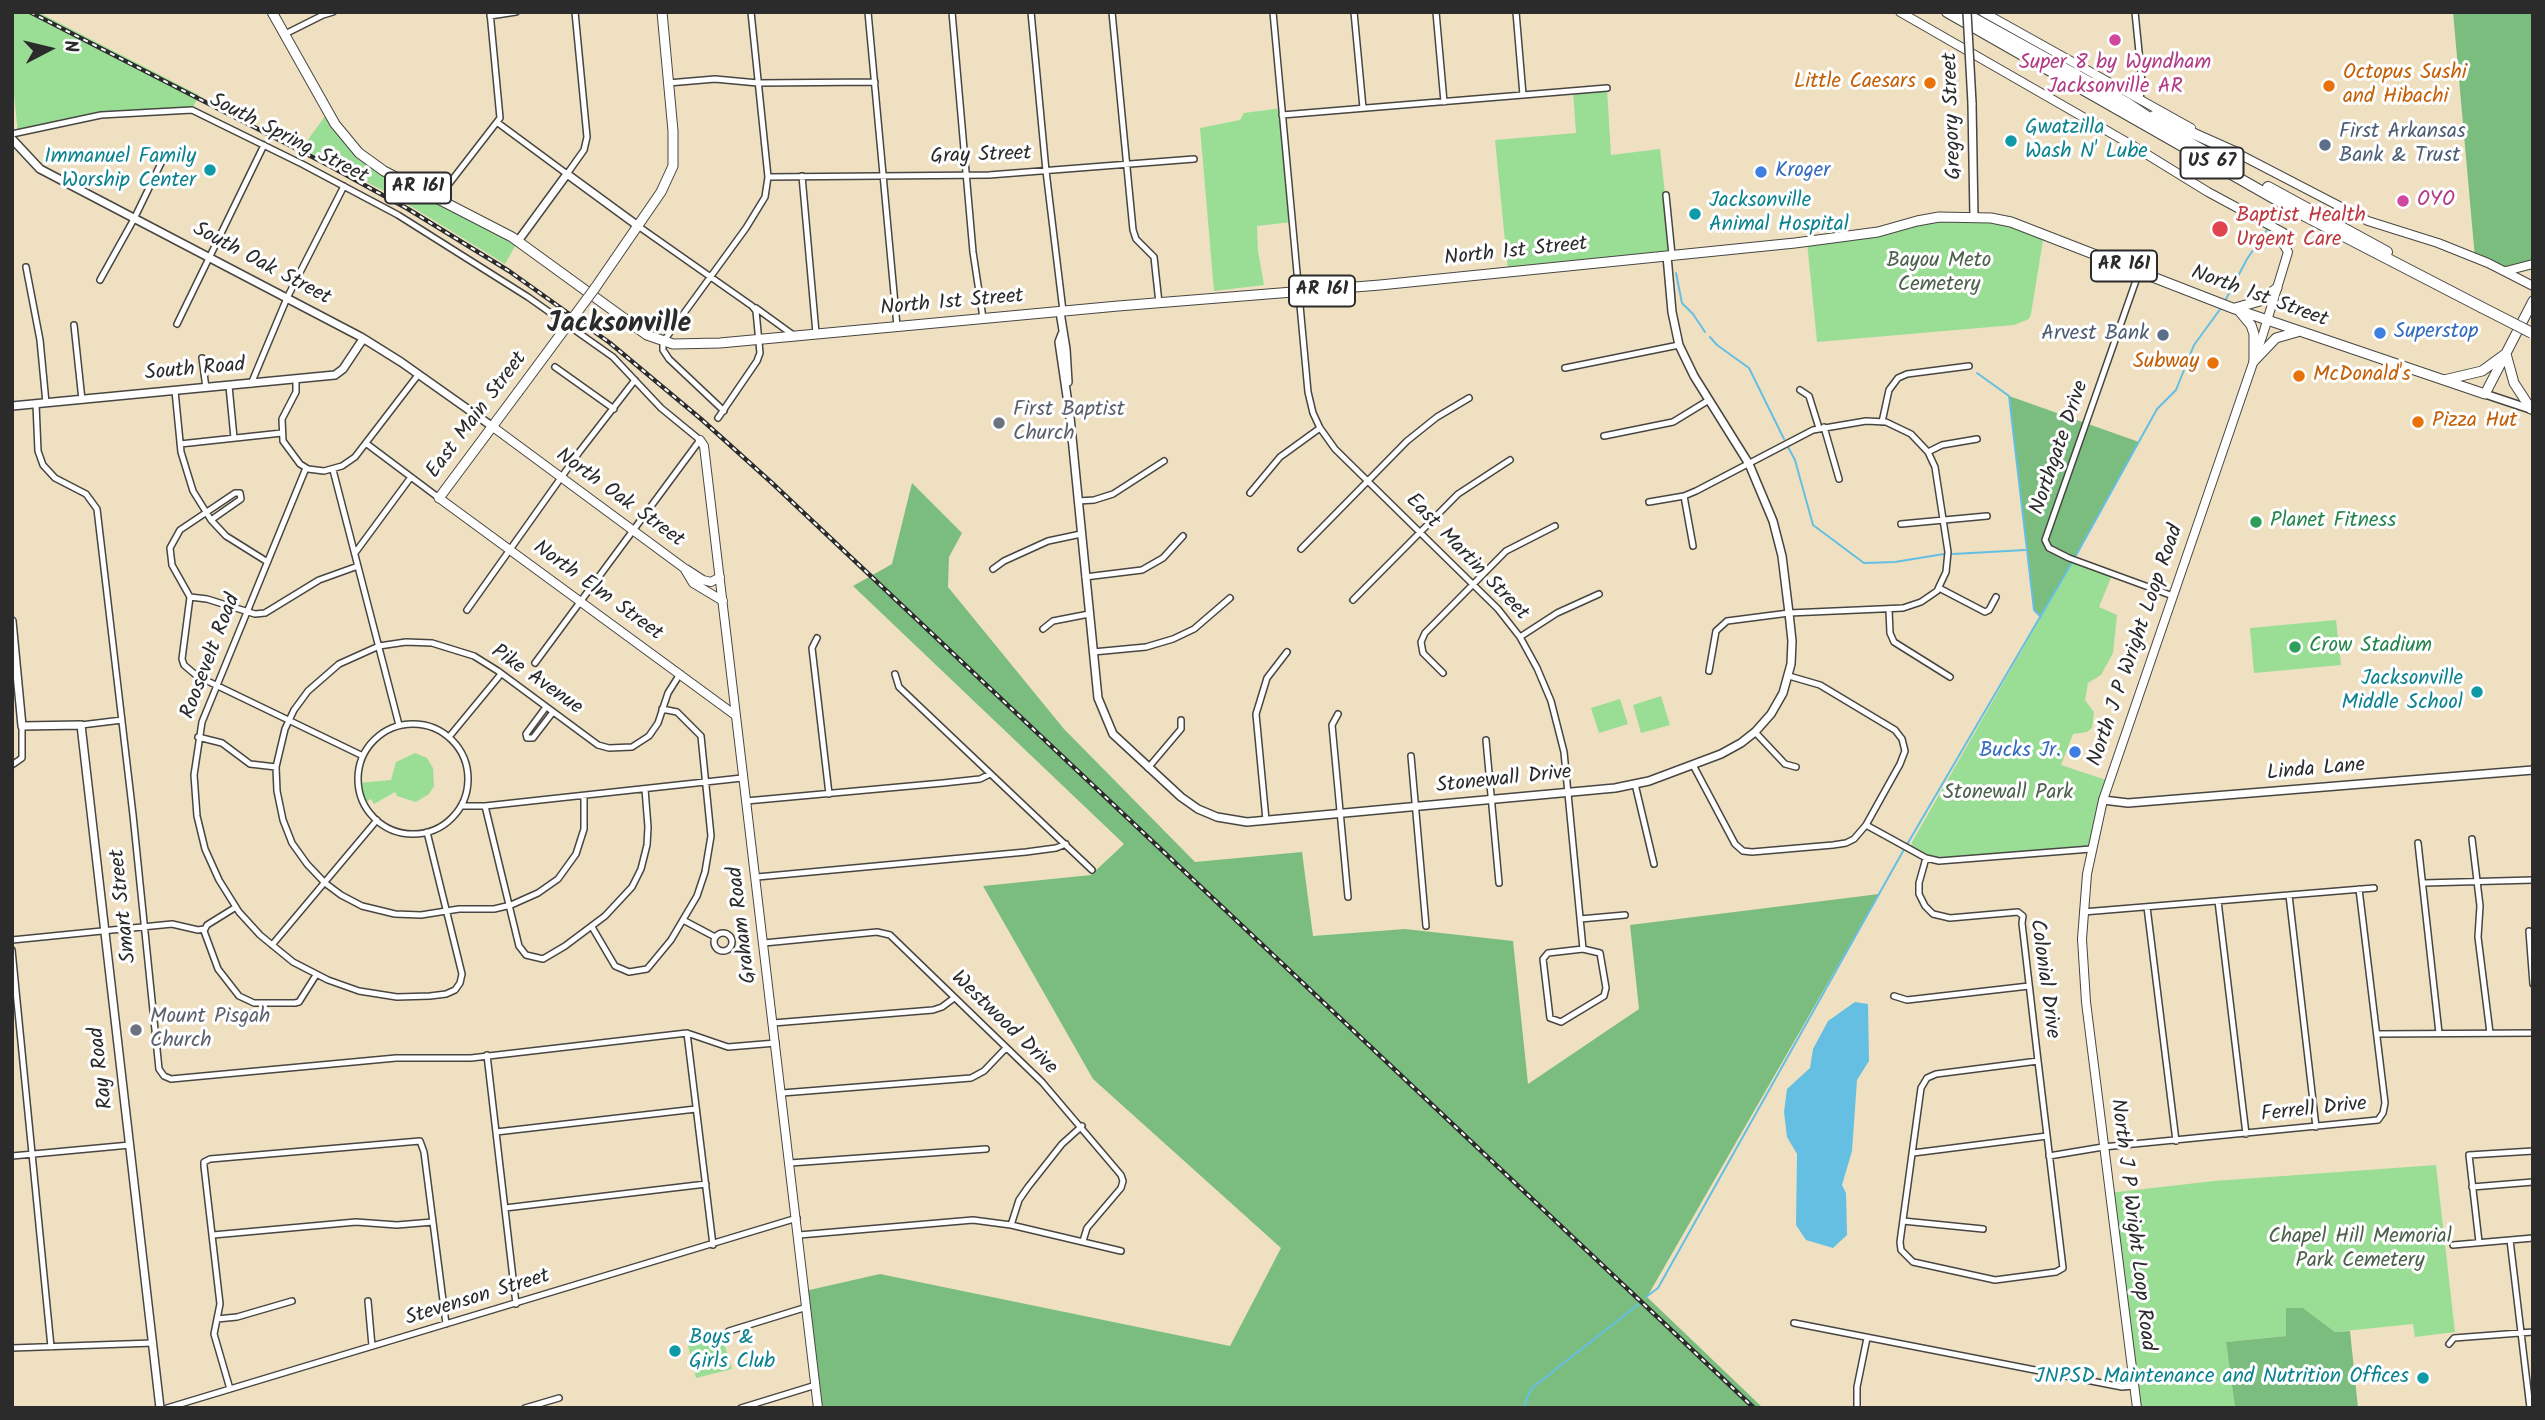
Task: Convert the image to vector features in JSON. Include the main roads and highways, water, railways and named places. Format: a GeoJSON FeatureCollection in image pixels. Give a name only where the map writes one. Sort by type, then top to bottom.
{"type":"FeatureCollection","features":[{"type":"Feature","properties":{"kind":"highway","name":"US 67"},"geometry":{"type":"LineString","coordinates":[[1947,12],[2305,216],[2482,305]]}},
{"type":"Feature","properties":{"kind":"highway","name":"US 67"},"geometry":{"type":"LineString","coordinates":[[1964,12],[2127,103],[2167,130],[2261,184],[2532,332]]}},
{"type":"Feature","properties":{"kind":"highway"},"geometry":{"type":"LineString","coordinates":[[2127,103],[2237,153]]}},
{"type":"Feature","properties":{"kind":"main road","name":"North 1st Street"},"geometry":{"type":"LineString","coordinates":[[272,12],[335,124],[354,148],[377,167],[518,241],[647,335],[663,342],[712,344],[983,318],[1299,293],[1870,233],[1926,219],[1991,218],[2015,223],[2236,309],[2442,380]]}},
{"type":"Feature","properties":{"kind":"main road","name":"East Main Street"},"geometry":{"type":"LineString","coordinates":[[439,498],[595,288],[661,192],[673,166],[673,131],[662,12]]}},
{"type":"Feature","properties":{"kind":"main road","name":"North J P Wright Loop Road"},"geometry":{"type":"LineString","coordinates":[[1900,12],[2284,233],[2287,259],[2268,320],[2103,800],[2091,849],[2083,912],[2086,1002],[2137,1408]]}},
{"type":"Feature","properties":{"kind":"main road"},"geometry":{"type":"LineString","coordinates":[[1983,12],[2237,153],[2368,221],[2438,243],[2506,271],[2533,286]]}},
{"type":"Feature","properties":{"kind":"main road"},"geometry":{"type":"LineString","coordinates":[[2506,271],[2533,264]]}},
{"type":"Feature","properties":{"kind":"main road"},"geometry":{"type":"LineString","coordinates":[[2254,361],[2254,334],[2247,319],[2236,309],[2260,301],[2277,288]]}},
{"type":"Feature","properties":{"kind":"main road"},"geometry":{"type":"LineString","coordinates":[[2442,380],[2482,371],[2506,354],[2533,301]]}},
{"type":"Feature","properties":{"kind":"main road"},"geometry":{"type":"LineString","coordinates":[[2254,361],[2276,338],[2298,331]]}},
{"type":"Feature","properties":{"kind":"main road"},"geometry":{"type":"LineString","coordinates":[[2506,354],[2514,383],[2532,410]]}},
{"type":"Feature","properties":{"kind":"main road","name":"AR 161"},"geometry":{"type":"LineString","coordinates":[[2442,380],[2485,394],[2506,354]]}},
{"type":"Feature","properties":{"kind":"main road","name":"North Oak Street"},"geometry":{"type":"LineString","coordinates":[[493,427],[684,568],[693,583],[723,601]]}},
{"type":"Feature","properties":{"kind":"main road","name":"Graham Road"},"geometry":{"type":"LineString","coordinates":[[700,440],[704,446],[757,877],[818,1408]]}},
{"type":"Feature","properties":{"kind":"main road","name":"North Elm Street"},"geometry":{"type":"LineString","coordinates":[[439,498],[735,715]]}},
{"type":"Feature","properties":{"kind":"main road"},"geometry":{"type":"LineString","coordinates":[[684,568],[711,582],[720,577]]}},
{"type":"Feature","properties":{"kind":"water"},"geometry":{"type":"Polygon","coordinates":[[[1855,1002],[1868,1004],[1869,1061],[1857,1080],[1852,1151],[1842,1185],[1846,1193],[1847,1235],[1833,1248],[1806,1240],[1796,1225],[1797,1154],[1787,1137],[1784,1112],[1787,1089],[1810,1068],[1813,1049],[1828,1021],[1855,1002]]]}},
{"type":"Feature","properties":{"kind":"waterway"},"geometry":{"type":"LineString","coordinates":[[2225,301],[2247,259],[2269,227]]}},
{"type":"Feature","properties":{"kind":"waterway"},"geometry":{"type":"LineString","coordinates":[[1676,273],[1682,303],[1705,332]]}},
{"type":"Feature","properties":{"kind":"waterway"},"geometry":{"type":"LineString","coordinates":[[1646,1297],[1658,1288],[1902,853],[2074,559],[2157,409],[2176,390],[2194,345],[2221,308]]}},
{"type":"Feature","properties":{"kind":"waterway"},"geometry":{"type":"LineString","coordinates":[[1710,337],[1749,368],[1784,439]]}},
{"type":"Feature","properties":{"kind":"waterway"},"geometry":{"type":"LineString","coordinates":[[1977,373],[2009,396],[2034,610],[2041,617]]}},
{"type":"Feature","properties":{"kind":"waterway"},"geometry":{"type":"LineString","coordinates":[[1788,447],[1795,460],[1813,525],[1864,563],[1895,562],[1944,554]]}},
{"type":"Feature","properties":{"kind":"waterway"},"geometry":{"type":"LineString","coordinates":[[1953,554],[2025,550]]}},
{"type":"Feature","properties":{"kind":"waterway"},"geometry":{"type":"LineString","coordinates":[[1523,1408],[1532,1388],[1640,1303]]}},
{"type":"Feature","properties":{"kind":"railway"},"geometry":{"type":"LineString","coordinates":[[30,12],[408,209],[509,271],[610,343],[772,483],[1754,1408]]}},
{"type":"Feature","properties":{"kind":"place","name":"Super 8 by Wyndham Jacksonville AR"},"geometry":{"type":"Point","coordinates":[2115,40]}},
{"type":"Feature","properties":{"kind":"place","name":"Little Caesars"},"geometry":{"type":"Point","coordinates":[1930,83]}},
{"type":"Feature","properties":{"kind":"place","name":"Octopus Sushi and Hibachi"},"geometry":{"type":"Point","coordinates":[2329,86]}},
{"type":"Feature","properties":{"kind":"place","name":"Gwatzilla Wash N' Lube"},"geometry":{"type":"Point","coordinates":[2011,141]}},
{"type":"Feature","properties":{"kind":"place","name":"First Arkansas Bank & Trust"},"geometry":{"type":"Point","coordinates":[2325,145]}},
{"type":"Feature","properties":{"kind":"place","name":"Immanuel Family Worship Center"},"geometry":{"type":"Point","coordinates":[210,170]}},
{"type":"Feature","properties":{"kind":"place","name":"Kroger"},"geometry":{"type":"Point","coordinates":[1761,172]}},
{"type":"Feature","properties":{"kind":"place","name":"OYO"},"geometry":{"type":"Point","coordinates":[2403,201]}},
{"type":"Feature","properties":{"kind":"place","name":"Jacksonville Animal Hospital"},"geometry":{"type":"Point","coordinates":[1695,214]}},
{"type":"Feature","properties":{"kind":"place","name":"Baptist Health Urgent Care"},"geometry":{"type":"Point","coordinates":[2220,229]}},
{"type":"Feature","properties":{"kind":"place","name":"Superstop"},"geometry":{"type":"Point","coordinates":[2380,333]}},
{"type":"Feature","properties":{"kind":"place","name":"Arvest Bank"},"geometry":{"type":"Point","coordinates":[2163,335]}},
{"type":"Feature","properties":{"kind":"place","name":"Subway"},"geometry":{"type":"Point","coordinates":[2213,363]}},
{"type":"Feature","properties":{"kind":"place","name":"McDonald's"},"geometry":{"type":"Point","coordinates":[2299,376]}},
{"type":"Feature","properties":{"kind":"place","name":"Pizza Hut"},"geometry":{"type":"Point","coordinates":[2418,422]}},
{"type":"Feature","properties":{"kind":"place","name":"First Baptist Church"},"geometry":{"type":"Point","coordinates":[999,423]}},
{"type":"Feature","properties":{"kind":"place","name":"Planet Fitness"},"geometry":{"type":"Point","coordinates":[2256,522]}},
{"type":"Feature","properties":{"kind":"place","name":"Crow Stadium"},"geometry":{"type":"Point","coordinates":[2295,647]}},
{"type":"Feature","properties":{"kind":"place","name":"Jacksonville Middle School"},"geometry":{"type":"Point","coordinates":[2477,692]}},
{"type":"Feature","properties":{"kind":"place","name":"Bucks Jr."},"geometry":{"type":"Point","coordinates":[2075,752]}},
{"type":"Feature","properties":{"kind":"place","name":"Mount Pisgah Church"},"geometry":{"type":"Point","coordinates":[136,1030]}},
{"type":"Feature","properties":{"kind":"place","name":"Boys & Girls Club"},"geometry":{"type":"Point","coordinates":[675,1351]}},
{"type":"Feature","properties":{"kind":"place","name":"JNPSD Maintenance and Nutrition Offices"},"geometry":{"type":"Point","coordinates":[2423,1378]}},
{"type":"Feature","properties":{"kind":"district","name":"Jacksonville"},"geometry":{"type":"Point","coordinates":[619,326]}},
{"type":"Feature","properties":{"kind":"park label","name":"Bayou Meto Cemetery"},"geometry":{"type":"Point","coordinates":[1939,274]}},
{"type":"Feature","properties":{"kind":"park label","name":"Stonewall Park"},"geometry":{"type":"Point","coordinates":[2008,794]}},
{"type":"Feature","properties":{"kind":"park label","name":"Chapel Hill Memorial Park Cemetery"},"geometry":{"type":"Point","coordinates":[2360,1250]}}]}
